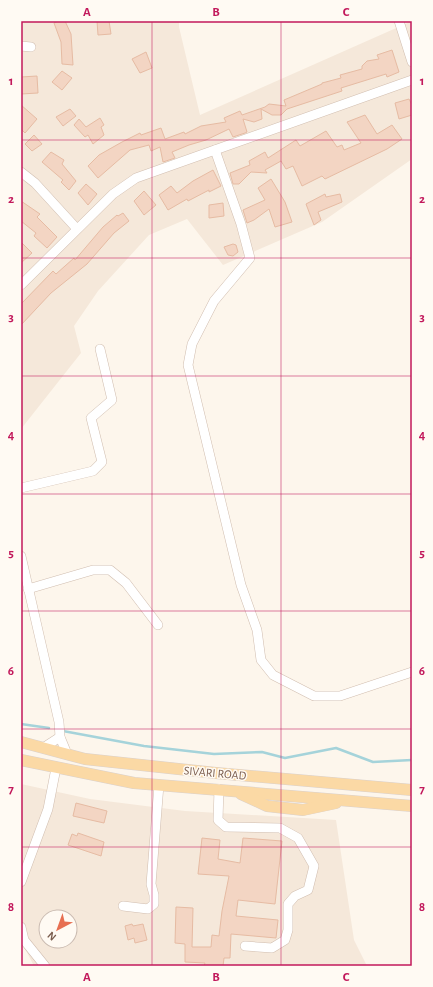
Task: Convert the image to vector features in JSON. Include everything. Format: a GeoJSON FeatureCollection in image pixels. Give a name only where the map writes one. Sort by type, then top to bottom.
{"type":"FeatureCollection","features":[{"type":"Feature","properties":{"kind":"main road","name":"SIVARI ROAD"},"geometry":{"type":"LineString","coordinates":[[21,742],[85,759],[140,766],[412,790]]}},
{"type":"Feature","properties":{"kind":"main road","name":"SIVARI ROAD"},"geometry":{"type":"LineString","coordinates":[[21,760],[134,783],[412,806]]}},
{"type":"Feature","properties":{"kind":"street"},"geometry":{"type":"LineString","coordinates":[[400,21],[412,62]]}},
{"type":"Feature","properties":{"kind":"street"},"geometry":{"type":"LineString","coordinates":[[21,46],[31,47]]}},
{"type":"Feature","properties":{"kind":"street"},"geometry":{"type":"LineString","coordinates":[[21,285],[113,194],[136,178],[412,80]]}},
{"type":"Feature","properties":{"kind":"street"},"geometry":{"type":"LineString","coordinates":[[215,150],[241,224],[250,258],[214,301],[192,344],[188,365],[241,585],[258,630],[261,660],[272,675],[314,696],[340,696],[412,672]]}},
{"type":"Feature","properties":{"kind":"street"},"geometry":{"type":"LineString","coordinates":[[21,172],[35,183],[78,229]]}},
{"type":"Feature","properties":{"kind":"street"},"geometry":{"type":"LineString","coordinates":[[21,488],[93,472],[102,462],[91,418],[112,400],[100,349]]}},
{"type":"Feature","properties":{"kind":"street"},"geometry":{"type":"LineString","coordinates":[[21,556],[59,722],[60,737],[67,754]]}},
{"type":"Feature","properties":{"kind":"street"},"geometry":{"type":"LineString","coordinates":[[28,589],[93,570],[110,570],[126,583],[158,625]]}},
{"type":"Feature","properties":{"kind":"street"},"geometry":{"type":"LineString","coordinates":[[43,748],[60,737]]}},
{"type":"Feature","properties":{"kind":"street"},"geometry":{"type":"LineString","coordinates":[[21,882],[48,809],[56,768]]}},
{"type":"Feature","properties":{"kind":"street"},"geometry":{"type":"LineString","coordinates":[[124,906],[148,909],[154,904],[154,895],[151,884],[159,785]]}},
{"type":"Feature","properties":{"kind":"street"},"geometry":{"type":"LineString","coordinates":[[219,789],[218,820],[226,827],[280,828],[298,838],[314,866],[308,890],[295,896],[288,904],[288,930],[285,940],[272,948],[245,946]]}},
{"type":"Feature","properties":{"kind":"street"},"geometry":{"type":"LineString","coordinates":[[21,927],[24,940],[45,966]]}},
{"type":"Feature","properties":{"kind":"shaded area"},"geometry":{"type":"Polygon","coordinates":[[[21,21],[179,21],[179,27],[200,115],[412,21],[412,159],[322,222],[223,265],[187,219],[149,235],[98,291],[74,326],[81,353],[21,429],[21,21]]]}},
{"type":"Feature","properties":{"kind":"shaded area"},"geometry":{"type":"Polygon","coordinates":[[[21,784],[90,799],[185,811],[336,820],[354,940],[367,966],[34,966],[21,941],[21,784]]]}},
{"type":"Feature","properties":{"kind":"building"},"geometry":{"type":"Polygon","coordinates":[[[58,21],[65,21],[71,34],[73,65],[62,64],[61,42],[54,23],[58,21]]]}},
{"type":"Feature","properties":{"kind":"building"},"geometry":{"type":"Polygon","coordinates":[[[97,21],[109,21],[111,34],[98,35],[97,21]]]}},
{"type":"Feature","properties":{"kind":"building"},"geometry":{"type":"Polygon","coordinates":[[[392,50],[399,72],[387,77],[386,74],[341,88],[342,91],[287,109],[281,115],[272,115],[261,109],[262,119],[254,122],[243,119],[247,132],[245,133],[233,137],[229,129],[206,140],[172,152],[175,158],[163,162],[160,147],[151,151],[149,145],[130,150],[98,178],[88,166],[99,155],[140,133],[141,135],[161,128],[165,139],[184,132],[185,134],[201,126],[226,122],[224,118],[240,111],[242,115],[265,107],[269,104],[286,106],[284,100],[322,83],[341,78],[340,75],[362,69],[362,66],[367,61],[379,59],[377,55],[392,50]]]}},
{"type":"Feature","properties":{"kind":"building"},"geometry":{"type":"Polygon","coordinates":[[[146,52],[152,68],[140,73],[132,59],[146,52]]]}},
{"type":"Feature","properties":{"kind":"building"},"geometry":{"type":"Polygon","coordinates":[[[62,71],[72,78],[62,90],[52,82],[62,71]]]}},
{"type":"Feature","properties":{"kind":"building"},"geometry":{"type":"Polygon","coordinates":[[[37,76],[38,93],[21,94],[21,77],[37,76]]]}},
{"type":"Feature","properties":{"kind":"building"},"geometry":{"type":"Polygon","coordinates":[[[409,99],[412,105],[412,115],[399,119],[395,103],[409,99]]]}},
{"type":"Feature","properties":{"kind":"building"},"geometry":{"type":"Polygon","coordinates":[[[21,105],[37,119],[25,133],[21,129],[21,105]]]}},
{"type":"Feature","properties":{"kind":"building"},"geometry":{"type":"Polygon","coordinates":[[[70,109],[76,116],[63,126],[56,117],[70,109]]]}},
{"type":"Feature","properties":{"kind":"building"},"geometry":{"type":"Polygon","coordinates":[[[365,115],[377,134],[392,125],[402,139],[387,149],[325,179],[322,176],[302,186],[293,166],[286,169],[281,161],[265,170],[267,173],[251,172],[239,184],[233,184],[230,173],[250,165],[249,161],[265,152],[268,158],[296,140],[300,146],[326,131],[337,147],[342,145],[344,150],[361,143],[347,122],[365,115]]]}},
{"type":"Feature","properties":{"kind":"building"},"geometry":{"type":"Polygon","coordinates":[[[100,118],[104,125],[101,127],[104,135],[93,144],[88,135],[85,137],[74,125],[79,119],[86,127],[100,118]]]}},
{"type":"Feature","properties":{"kind":"building"},"geometry":{"type":"Polygon","coordinates":[[[34,135],[42,144],[32,151],[25,144],[34,135]]]}},
{"type":"Feature","properties":{"kind":"building"},"geometry":{"type":"Polygon","coordinates":[[[51,152],[64,160],[62,164],[76,181],[69,190],[61,182],[63,180],[42,162],[51,152]]]}},
{"type":"Feature","properties":{"kind":"building"},"geometry":{"type":"Polygon","coordinates":[[[213,170],[221,186],[209,192],[209,190],[188,201],[187,199],[168,210],[159,195],[171,186],[177,193],[193,181],[213,170]]]}},
{"type":"Feature","properties":{"kind":"building"},"geometry":{"type":"Polygon","coordinates":[[[271,179],[285,202],[292,222],[275,227],[269,209],[254,220],[247,223],[243,210],[265,200],[258,188],[271,179]]]}},
{"type":"Feature","properties":{"kind":"building"},"geometry":{"type":"Polygon","coordinates":[[[86,184],[97,194],[88,205],[78,193],[86,184]]]}},
{"type":"Feature","properties":{"kind":"building"},"geometry":{"type":"Polygon","coordinates":[[[144,191],[156,205],[144,215],[134,201],[144,191]]]}},
{"type":"Feature","properties":{"kind":"building"},"geometry":{"type":"Polygon","coordinates":[[[325,194],[326,197],[340,194],[342,202],[318,212],[321,220],[314,225],[306,204],[325,194]]]}},
{"type":"Feature","properties":{"kind":"building"},"geometry":{"type":"Polygon","coordinates":[[[21,201],[40,214],[37,217],[57,237],[47,248],[34,236],[36,233],[21,221],[21,201]]]}},
{"type":"Feature","properties":{"kind":"building"},"geometry":{"type":"Polygon","coordinates":[[[223,203],[224,216],[209,218],[209,205],[223,203]]]}},
{"type":"Feature","properties":{"kind":"building"},"geometry":{"type":"Polygon","coordinates":[[[123,213],[129,221],[114,233],[87,264],[51,293],[21,325],[21,304],[53,271],[56,274],[74,258],[75,260],[103,227],[117,215],[118,216],[123,213]]]}},
{"type":"Feature","properties":{"kind":"building"},"geometry":{"type":"Polygon","coordinates":[[[21,242],[32,253],[21,263],[21,242]]]}},
{"type":"Feature","properties":{"kind":"building"},"geometry":{"type":"Polygon","coordinates":[[[233,244],[236,245],[238,252],[233,256],[228,255],[224,247],[233,244]]]}},
{"type":"Feature","properties":{"kind":"building"},"geometry":{"type":"Polygon","coordinates":[[[76,803],[107,811],[104,823],[73,816],[76,803]]]}},
{"type":"Feature","properties":{"kind":"building"},"geometry":{"type":"Polygon","coordinates":[[[78,833],[104,842],[101,856],[68,845],[72,834],[77,836],[78,833]]]}},
{"type":"Feature","properties":{"kind":"building"},"geometry":{"type":"Polygon","coordinates":[[[202,838],[220,840],[218,859],[240,863],[243,838],[282,841],[275,904],[238,900],[236,916],[278,920],[276,938],[231,934],[230,958],[224,958],[223,966],[204,966],[205,963],[185,962],[185,944],[175,943],[176,907],[193,908],[192,947],[211,947],[212,935],[219,936],[229,876],[198,874],[202,838]]]}},
{"type":"Feature","properties":{"kind":"building"},"geometry":{"type":"Polygon","coordinates":[[[132,924],[133,926],[143,924],[147,940],[135,943],[134,938],[128,940],[125,926],[132,924]]]}},
{"type":"Feature","properties":{"kind":"waterway"},"geometry":{"type":"LineString","coordinates":[[21,724],[49,728]]}},
{"type":"Feature","properties":{"kind":"waterway"},"geometry":{"type":"LineString","coordinates":[[63,731],[144,746],[214,754],[262,752],[285,758],[336,748],[373,762],[412,760]]}}]}
